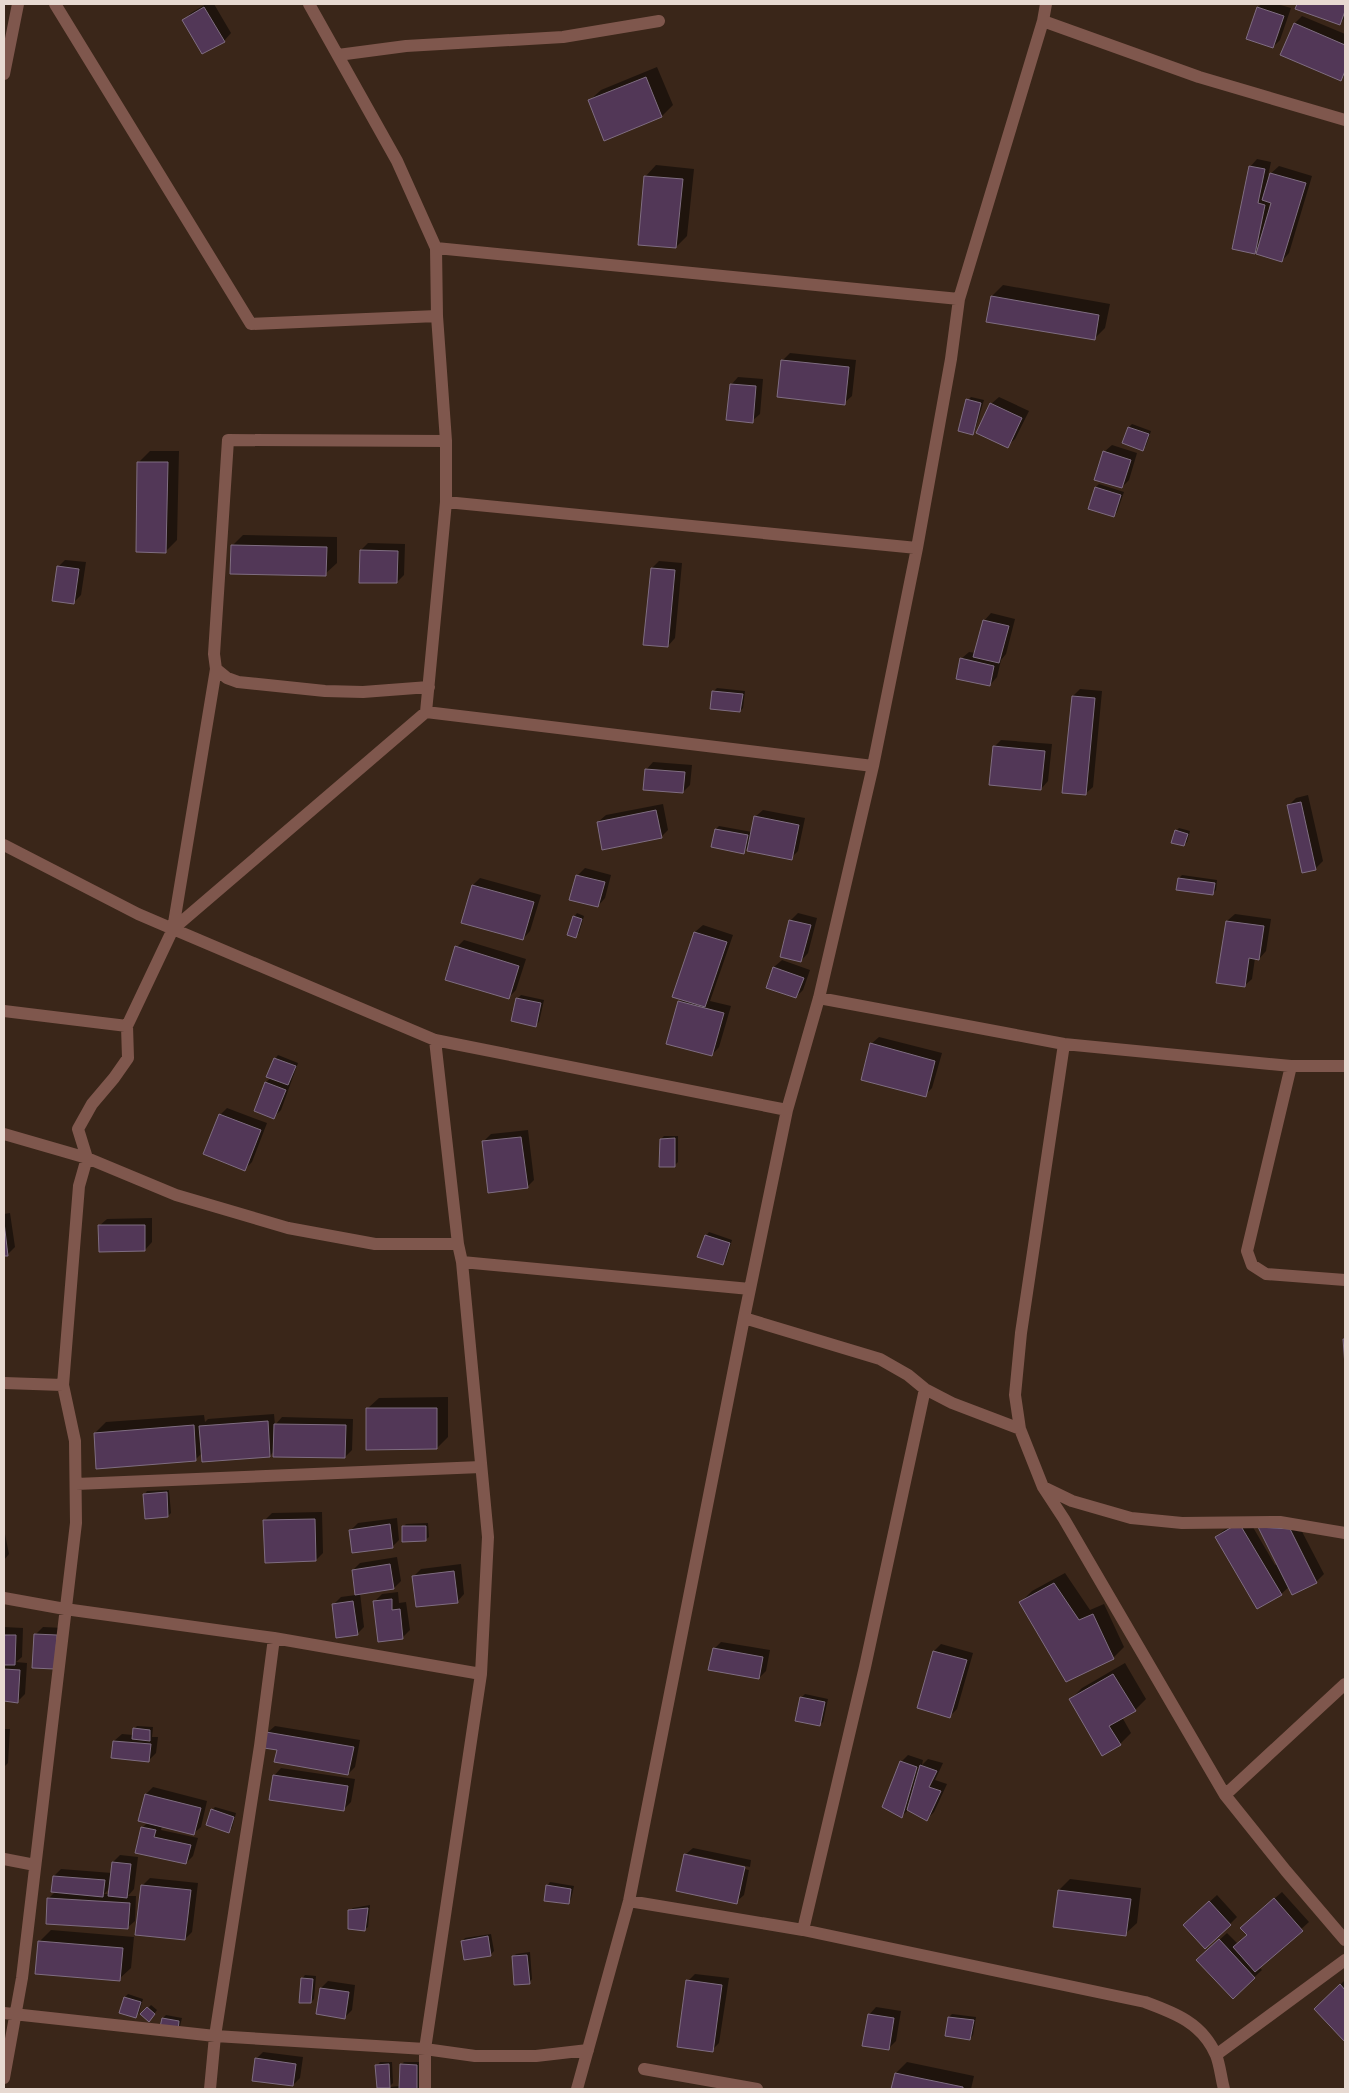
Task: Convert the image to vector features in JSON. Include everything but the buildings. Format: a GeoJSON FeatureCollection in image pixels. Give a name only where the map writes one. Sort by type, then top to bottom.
{"type":"FeatureCollection","features":[{"type":"Feature","properties":{"kind":"street"},"geometry":{"type":"LineString","coordinates":[[4,74],[18,4]]}},
{"type":"Feature","properties":{"kind":"street"},"geometry":{"type":"LineString","coordinates":[[55,4],[251,324],[437,316]]}},
{"type":"Feature","properties":{"kind":"street"},"geometry":{"type":"LineString","coordinates":[[173,929],[426,712],[446,502],[446,441],[437,316],[436,248],[397,161],[309,4]]}},
{"type":"Feature","properties":{"kind":"street"},"geometry":{"type":"LineString","coordinates":[[577,2089],[629,1901],[787,1110],[819,998],[873,766],[917,548],[959,299],[1043,20],[1046,4]]}},
{"type":"Feature","properties":{"kind":"street"},"geometry":{"type":"LineString","coordinates":[[1043,20],[1199,77],[1344,116]]}},
{"type":"Feature","properties":{"kind":"street"},"geometry":{"type":"LineString","coordinates":[[338,55],[406,46],[563,37],[659,22]]}},
{"type":"Feature","properties":{"kind":"street"},"geometry":{"type":"LineString","coordinates":[[436,248],[959,299]]}},
{"type":"Feature","properties":{"kind":"street"},"geometry":{"type":"LineString","coordinates":[[4,2078],[9,2014],[22,1978],[76,1523],[75,1441],[63,1385],[79,1186],[87,1158],[78,1129],[92,1104],[128,1058],[127,1026],[173,929],[216,669],[214,654],[228,440],[446,441]]}},
{"type":"Feature","properties":{"kind":"street"},"geometry":{"type":"LineString","coordinates":[[446,502],[917,548]]}},
{"type":"Feature","properties":{"kind":"street"},"geometry":{"type":"LineString","coordinates":[[216,669],[227,678],[238,682],[325,691],[363,692],[429,687]]}},
{"type":"Feature","properties":{"kind":"street"},"geometry":{"type":"LineString","coordinates":[[426,712],[873,766]]}},
{"type":"Feature","properties":{"kind":"street"},"geometry":{"type":"LineString","coordinates":[[4,845],[138,914],[435,1040],[787,1110]]}},
{"type":"Feature","properties":{"kind":"street"},"geometry":{"type":"LineString","coordinates":[[819,998],[1064,1044],[1291,1066],[1345,1066]]}},
{"type":"Feature","properties":{"kind":"street"},"geometry":{"type":"LineString","coordinates":[[4,1011],[127,1026]]}},
{"type":"Feature","properties":{"kind":"street"},"geometry":{"type":"LineString","coordinates":[[425,2089],[425,2049],[481,1674],[488,1537],[462,1262],[458,1244],[435,1040]]}},
{"type":"Feature","properties":{"kind":"street"},"geometry":{"type":"LineString","coordinates":[[1064,1044],[1021,1333],[1015,1395],[1020,1429],[1043,1487],[1225,1795],[1345,1940]]}},
{"type":"Feature","properties":{"kind":"street"},"geometry":{"type":"LineString","coordinates":[[1291,1066],[1247,1251],[1252,1265],[1266,1274],[1345,1280]]}},
{"type":"Feature","properties":{"kind":"street"},"geometry":{"type":"LineString","coordinates":[[4,1134],[87,1158],[176,1195],[288,1228],[375,1244],[458,1244]]}},
{"type":"Feature","properties":{"kind":"street"},"geometry":{"type":"LineString","coordinates":[[462,1262],[750,1289]]}},
{"type":"Feature","properties":{"kind":"street"},"geometry":{"type":"LineString","coordinates":[[744,1318],[880,1359],[908,1375],[925,1389],[952,1403],[1020,1429]]}},
{"type":"Feature","properties":{"kind":"street"},"geometry":{"type":"LineString","coordinates":[[4,1383],[63,1385]]}},
{"type":"Feature","properties":{"kind":"street"},"geometry":{"type":"LineString","coordinates":[[803,1930],[865,1667],[925,1389]]}},
{"type":"Feature","properties":{"kind":"street"},"geometry":{"type":"LineString","coordinates":[[76,1484],[481,1467]]}},
{"type":"Feature","properties":{"kind":"street"},"geometry":{"type":"LineString","coordinates":[[1043,1487],[1072,1501],[1131,1518],[1182,1523],[1280,1522],[1345,1534]]}},
{"type":"Feature","properties":{"kind":"street"},"geometry":{"type":"LineString","coordinates":[[4,1598],[65,1609],[274,1638],[481,1674]]}},
{"type":"Feature","properties":{"kind":"street"},"geometry":{"type":"LineString","coordinates":[[210,2089],[215,2036],[260,1746],[274,1638]]}},
{"type":"Feature","properties":{"kind":"street"},"geometry":{"type":"LineString","coordinates":[[1225,1795],[1345,1684]]}},
{"type":"Feature","properties":{"kind":"street"},"geometry":{"type":"LineString","coordinates":[[4,1859],[35,1865]]}},
{"type":"Feature","properties":{"kind":"street"},"geometry":{"type":"LineString","coordinates":[[629,1901],[803,1930],[1145,2002],[1177,2014],[1188,2021],[1205,2037],[1216,2056],[1224,2089]]}},
{"type":"Feature","properties":{"kind":"street"},"geometry":{"type":"LineString","coordinates":[[1216,2056],[1345,1960]]}},
{"type":"Feature","properties":{"kind":"street"},"geometry":{"type":"LineString","coordinates":[[9,2014],[215,2036],[425,2049],[475,2056],[536,2056],[588,2050]]}},
{"type":"Feature","properties":{"kind":"street"},"geometry":{"type":"LineString","coordinates":[[644,2069],[757,2089]]}}]}
